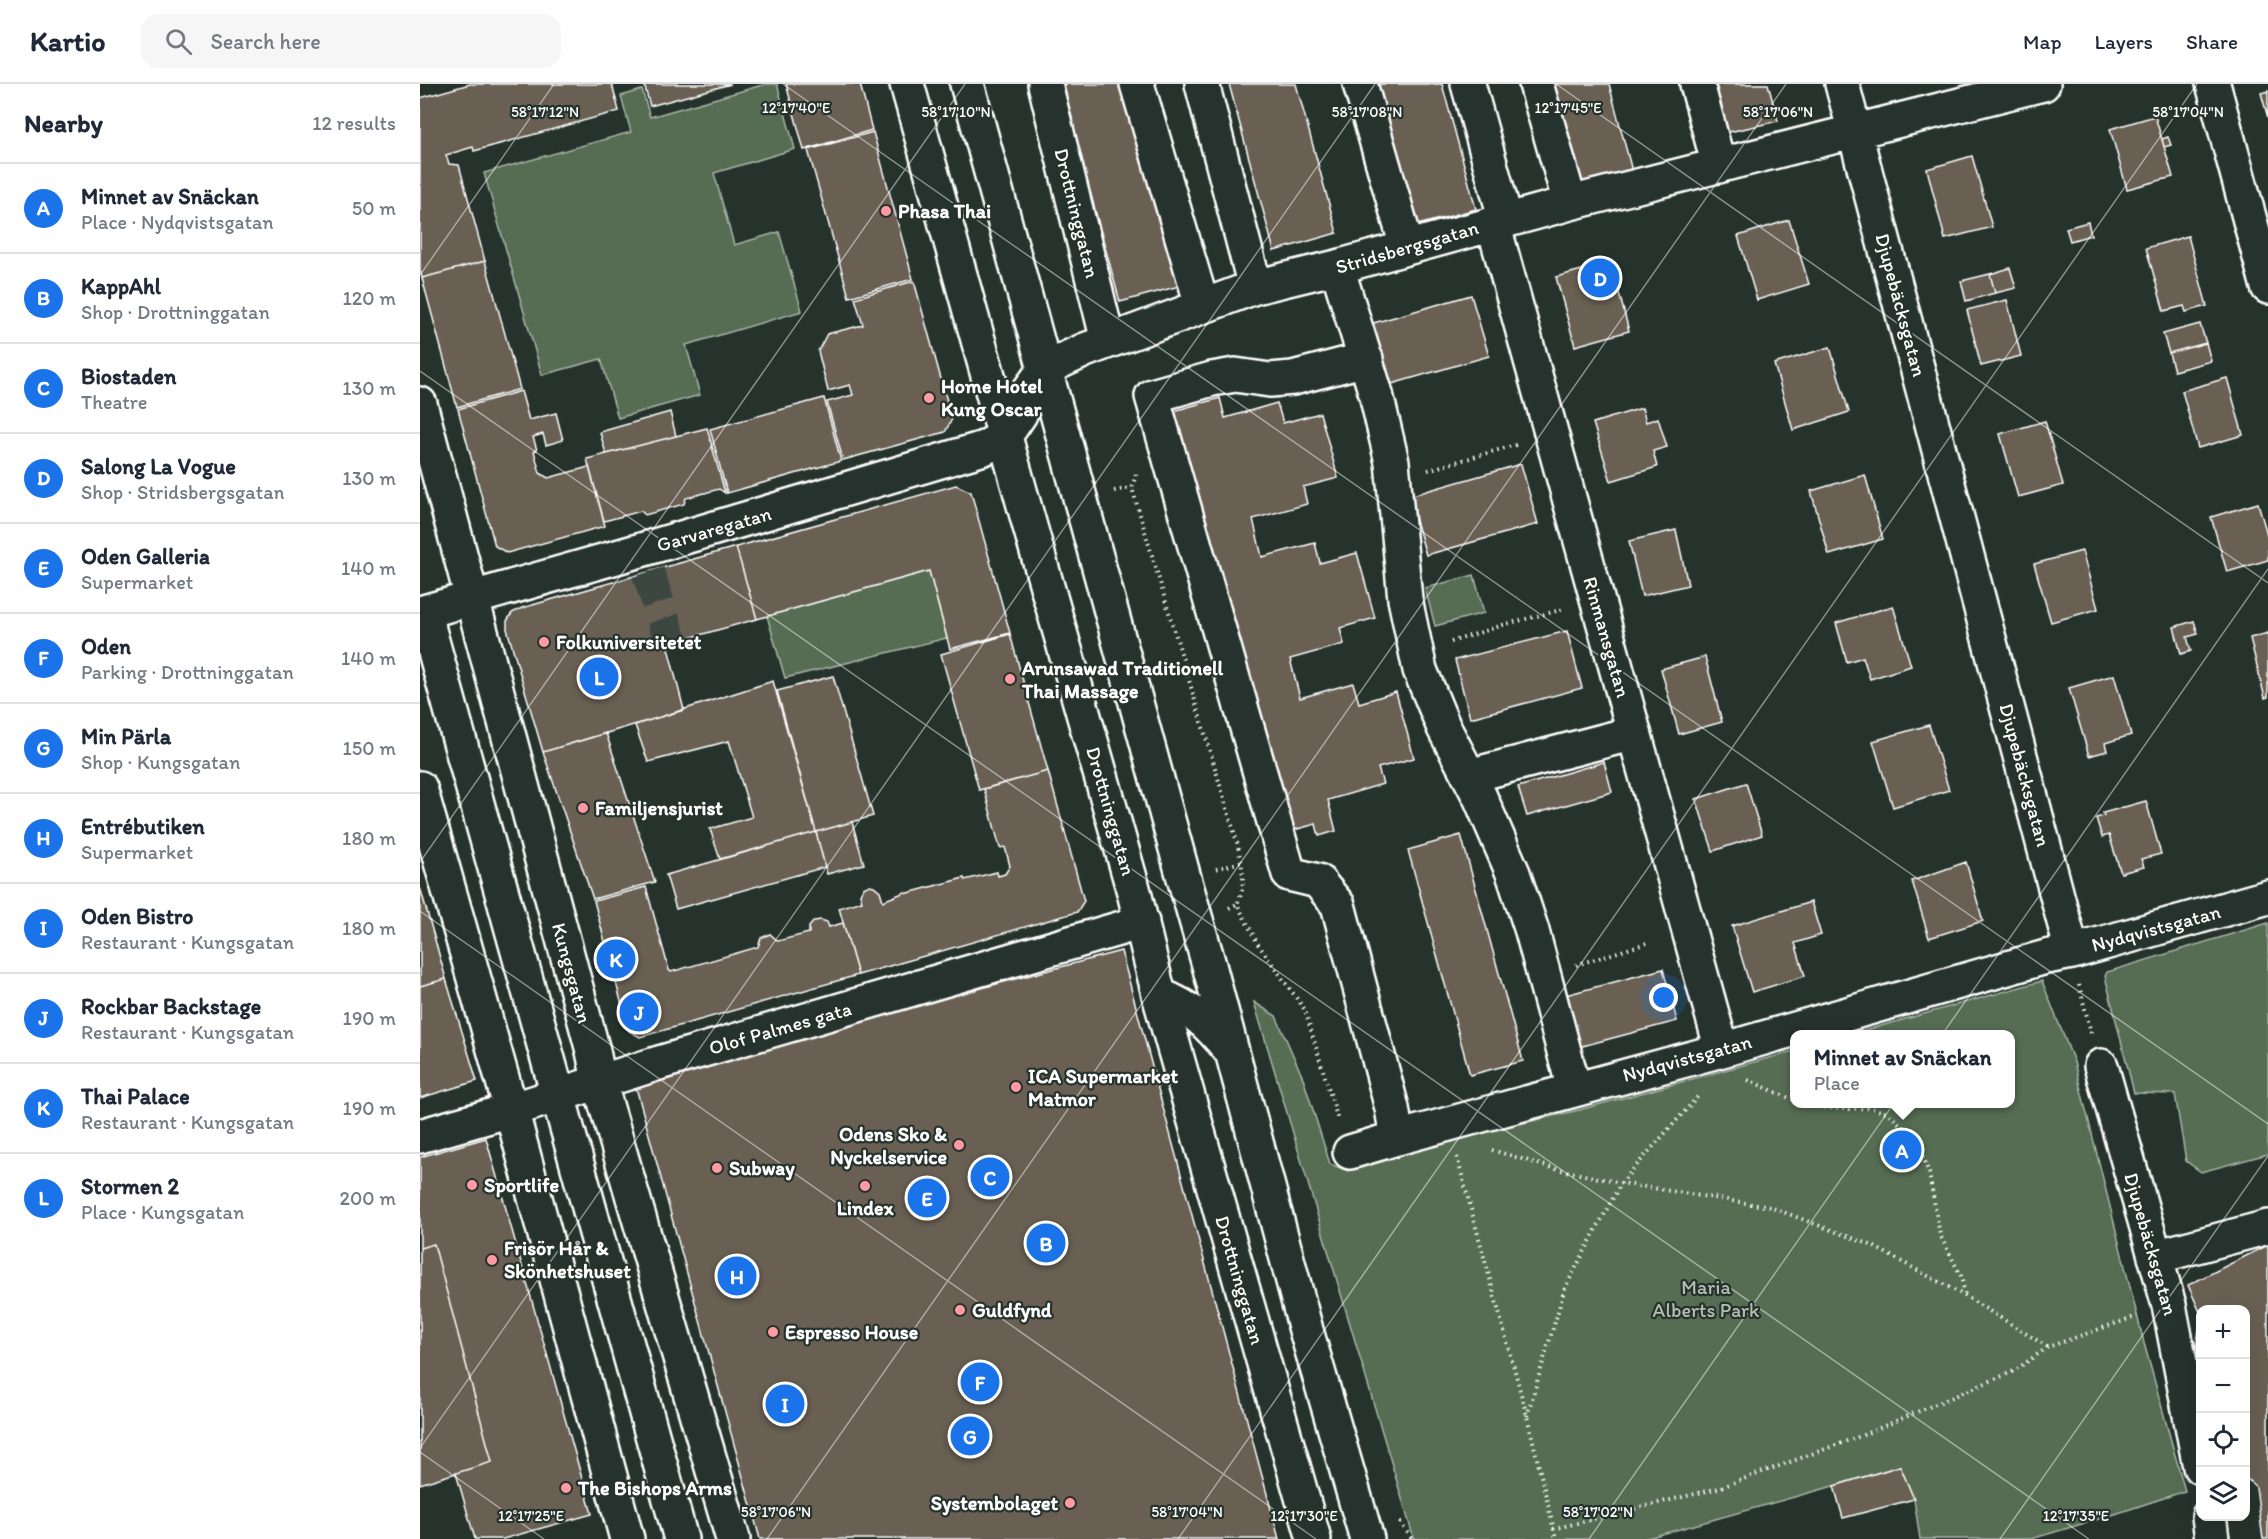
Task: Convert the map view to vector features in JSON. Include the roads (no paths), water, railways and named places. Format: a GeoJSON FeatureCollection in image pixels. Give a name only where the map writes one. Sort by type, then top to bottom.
{"type":"FeatureCollection","features":[{"type":"Feature","properties":{"kind":"street","name":"Drottninggatan"},"geometry":{"type":"LineString","coordinates":[[907,84],[1142,922],[1159,995],[1314,1539]]}},
{"type":"Feature","properties":{"kind":"street"},"geometry":{"type":"LineString","coordinates":[[967,84],[1233,1053],[1306,1330],[1367,1539]]}},
{"type":"Feature","properties":{"kind":"street","name":"Drottninggatan"},"geometry":{"type":"LineString","coordinates":[[1045,84],[1108,341]]}},
{"type":"Feature","properties":{"kind":"street"},"geometry":{"type":"LineString","coordinates":[[1137,84],[1202,305]]}},
{"type":"Feature","properties":{"kind":"street"},"geometry":{"type":"LineString","coordinates":[[1202,84],[1256,286]]}},
{"type":"Feature","properties":{"kind":"street"},"geometry":{"type":"LineString","coordinates":[[1360,84],[1407,247]]}},
{"type":"Feature","properties":{"kind":"street","name":"Rinmansgatan"},"geometry":{"type":"LineString","coordinates":[[1468,84],[1551,435],[1722,1050]]}},
{"type":"Feature","properties":{"kind":"street"},"geometry":{"type":"LineString","coordinates":[[1536,84],[1570,203]]}},
{"type":"Feature","properties":{"kind":"street"},"geometry":{"type":"LineString","coordinates":[[1697,84],[1719,166]]}},
{"type":"Feature","properties":{"kind":"street","name":"Djupebäcksgatan"},"geometry":{"type":"LineString","coordinates":[[1842,84],[2072,952]]}},
{"type":"Feature","properties":{"kind":"street","name":"Stridsbergsgatan"},"geometry":{"type":"LineString","coordinates":[[1005,436],[1020,414],[1028,392],[1046,368],[1108,341],[1256,286],[1337,267],[1570,203],[2043,84]]}},
{"type":"Feature","properties":{"kind":"street"},"geometry":{"type":"LineString","coordinates":[[2213,84],[2268,287]]}},
{"type":"Feature","properties":{"kind":"street"},"geometry":{"type":"LineString","coordinates":[[1337,267],[1366,359],[1392,462],[1405,599],[1420,670],[1444,728],[1469,776],[1513,873],[1575,1089]]}},
{"type":"Feature","properties":{"kind":"street"},"geometry":{"type":"LineString","coordinates":[[1366,359],[1293,378],[1270,380],[1235,375],[1152,396],[1289,874],[1318,881],[1338,905],[1392,1108],[1397,1138]]}},
{"type":"Feature","properties":{"kind":"street","name":"Kungsgatan"},"geometry":{"type":"LineString","coordinates":[[420,404],[599,1081],[733,1539]]}},
{"type":"Feature","properties":{"kind":"street","name":"Garvaregatan"},"geometry":{"type":"LineString","coordinates":[[423,612],[645,561],[984,448],[1005,436]]}},
{"type":"Feature","properties":{"kind":"street"},"geometry":{"type":"LineString","coordinates":[[423,612],[681,1539]]}},
{"type":"Feature","properties":{"kind":"street"},"geometry":{"type":"LineString","coordinates":[[1469,776],[1634,733]]}},
{"type":"Feature","properties":{"kind":"street"},"geometry":{"type":"LineString","coordinates":[[420,789],[511,1110],[627,1539]]}},
{"type":"Feature","properties":{"kind":"street","name":"Nydqvistsgatan"},"geometry":{"type":"LineString","coordinates":[[1792,1030],[2046,957],[2072,952],[2268,897]]}},
{"type":"Feature","properties":{"kind":"street","name":"Olof Palmes gata"},"geometry":{"type":"LineString","coordinates":[[420,1136],[659,1063],[1142,922]]}},
{"type":"Feature","properties":{"kind":"street"},"geometry":{"type":"LineString","coordinates":[[1159,995],[1195,1012],[1211,1026],[1233,1053]]}},
{"type":"Feature","properties":{"kind":"street","name":"Nydqvistsgatan"},"geometry":{"type":"LineString","coordinates":[[1350,1152],[1790,1030]]}},
{"type":"Feature","properties":{"kind":"street","name":"Djupebäcksgatan"},"geometry":{"type":"LineString","coordinates":[[2101,1066],[2169,1305],[2196,1446]]}},
{"type":"Feature","properties":{"kind":"street"},"geometry":{"type":"LineString","coordinates":[[2155,1257],[2268,1227]]}},
{"type":"Feature","properties":{"kind":"street"},"geometry":{"type":"LineString","coordinates":[[2210,1521],[2212,1539]]}},
{"type":"Feature","properties":{"kind":"tunnel"},"geometry":{"type":"LineString","coordinates":[[648,572],[671,643]]}},
{"type":"Feature","properties":{"kind":"place","name":"Phasa Thai"},"geometry":{"type":"Point","coordinates":[886,211]}},
{"type":"Feature","properties":{"kind":"place","name":"Salong La Vogue"},"geometry":{"type":"Point","coordinates":[1600,278]}},
{"type":"Feature","properties":{"kind":"place","name":"Home Hotel Kung Oscar"},"geometry":{"type":"Point","coordinates":[929,398]}},
{"type":"Feature","properties":{"kind":"place","name":"Folkuniversitetet"},"geometry":{"type":"Point","coordinates":[544,642]}},
{"type":"Feature","properties":{"kind":"place","name":"Stormen 2"},"geometry":{"type":"Point","coordinates":[599,677]}},
{"type":"Feature","properties":{"kind":"place","name":"Arunsawad Traditionell Thai Massage"},"geometry":{"type":"Point","coordinates":[1010,679]}},
{"type":"Feature","properties":{"kind":"place","name":"Familjensjurist"},"geometry":{"type":"Point","coordinates":[583,808]}},
{"type":"Feature","properties":{"kind":"place","name":"Thai Palace"},"geometry":{"type":"Point","coordinates":[616,959]}},
{"type":"Feature","properties":{"kind":"place","name":"Rockbar Backstage"},"geometry":{"type":"Point","coordinates":[639,1012]}},
{"type":"Feature","properties":{"kind":"place","name":"ICA Supermarket Matmor"},"geometry":{"type":"Point","coordinates":[1016,1087]}},
{"type":"Feature","properties":{"kind":"place","name":"Odens Sko & Nyckelservice"},"geometry":{"type":"Point","coordinates":[959,1145]}},
{"type":"Feature","properties":{"kind":"place","name":"Minnet av Snäckan"},"geometry":{"type":"Point","coordinates":[1902,1150]}},
{"type":"Feature","properties":{"kind":"place","name":"Subway"},"geometry":{"type":"Point","coordinates":[717,1168]}},
{"type":"Feature","properties":{"kind":"place","name":"Biostaden"},"geometry":{"type":"Point","coordinates":[990,1177]}},
{"type":"Feature","properties":{"kind":"place","name":"Sportlife"},"geometry":{"type":"Point","coordinates":[472,1185]}},
{"type":"Feature","properties":{"kind":"place","name":"Lindex"},"geometry":{"type":"Point","coordinates":[865,1186]}},
{"type":"Feature","properties":{"kind":"place","name":"Oden Galleria"},"geometry":{"type":"Point","coordinates":[927,1198]}},
{"type":"Feature","properties":{"kind":"place","name":"KappAhl"},"geometry":{"type":"Point","coordinates":[1046,1243]}},
{"type":"Feature","properties":{"kind":"place","name":"Frisör Hår & Skönhetshuset"},"geometry":{"type":"Point","coordinates":[492,1260]}},
{"type":"Feature","properties":{"kind":"place","name":"Entrébutiken"},"geometry":{"type":"Point","coordinates":[737,1276]}},
{"type":"Feature","properties":{"kind":"place","name":"Guldfynd"},"geometry":{"type":"Point","coordinates":[960,1310]}},
{"type":"Feature","properties":{"kind":"place","name":"Espresso House"},"geometry":{"type":"Point","coordinates":[773,1332]}},
{"type":"Feature","properties":{"kind":"place","name":"Oden"},"geometry":{"type":"Point","coordinates":[980,1382]}},
{"type":"Feature","properties":{"kind":"place","name":"Oden Bistro"},"geometry":{"type":"Point","coordinates":[785,1404]}},
{"type":"Feature","properties":{"kind":"place","name":"Min Pärla"},"geometry":{"type":"Point","coordinates":[970,1436]}},
{"type":"Feature","properties":{"kind":"place","name":"The Bishops Arms"},"geometry":{"type":"Point","coordinates":[566,1488]}},
{"type":"Feature","properties":{"kind":"place","name":"Systembolaget"},"geometry":{"type":"Point","coordinates":[1070,1503]}},
{"type":"Feature","properties":{"kind":"park label","name":"Maria Alberts Park"},"geometry":{"type":"Point","coordinates":[1706,1298]}}]}
